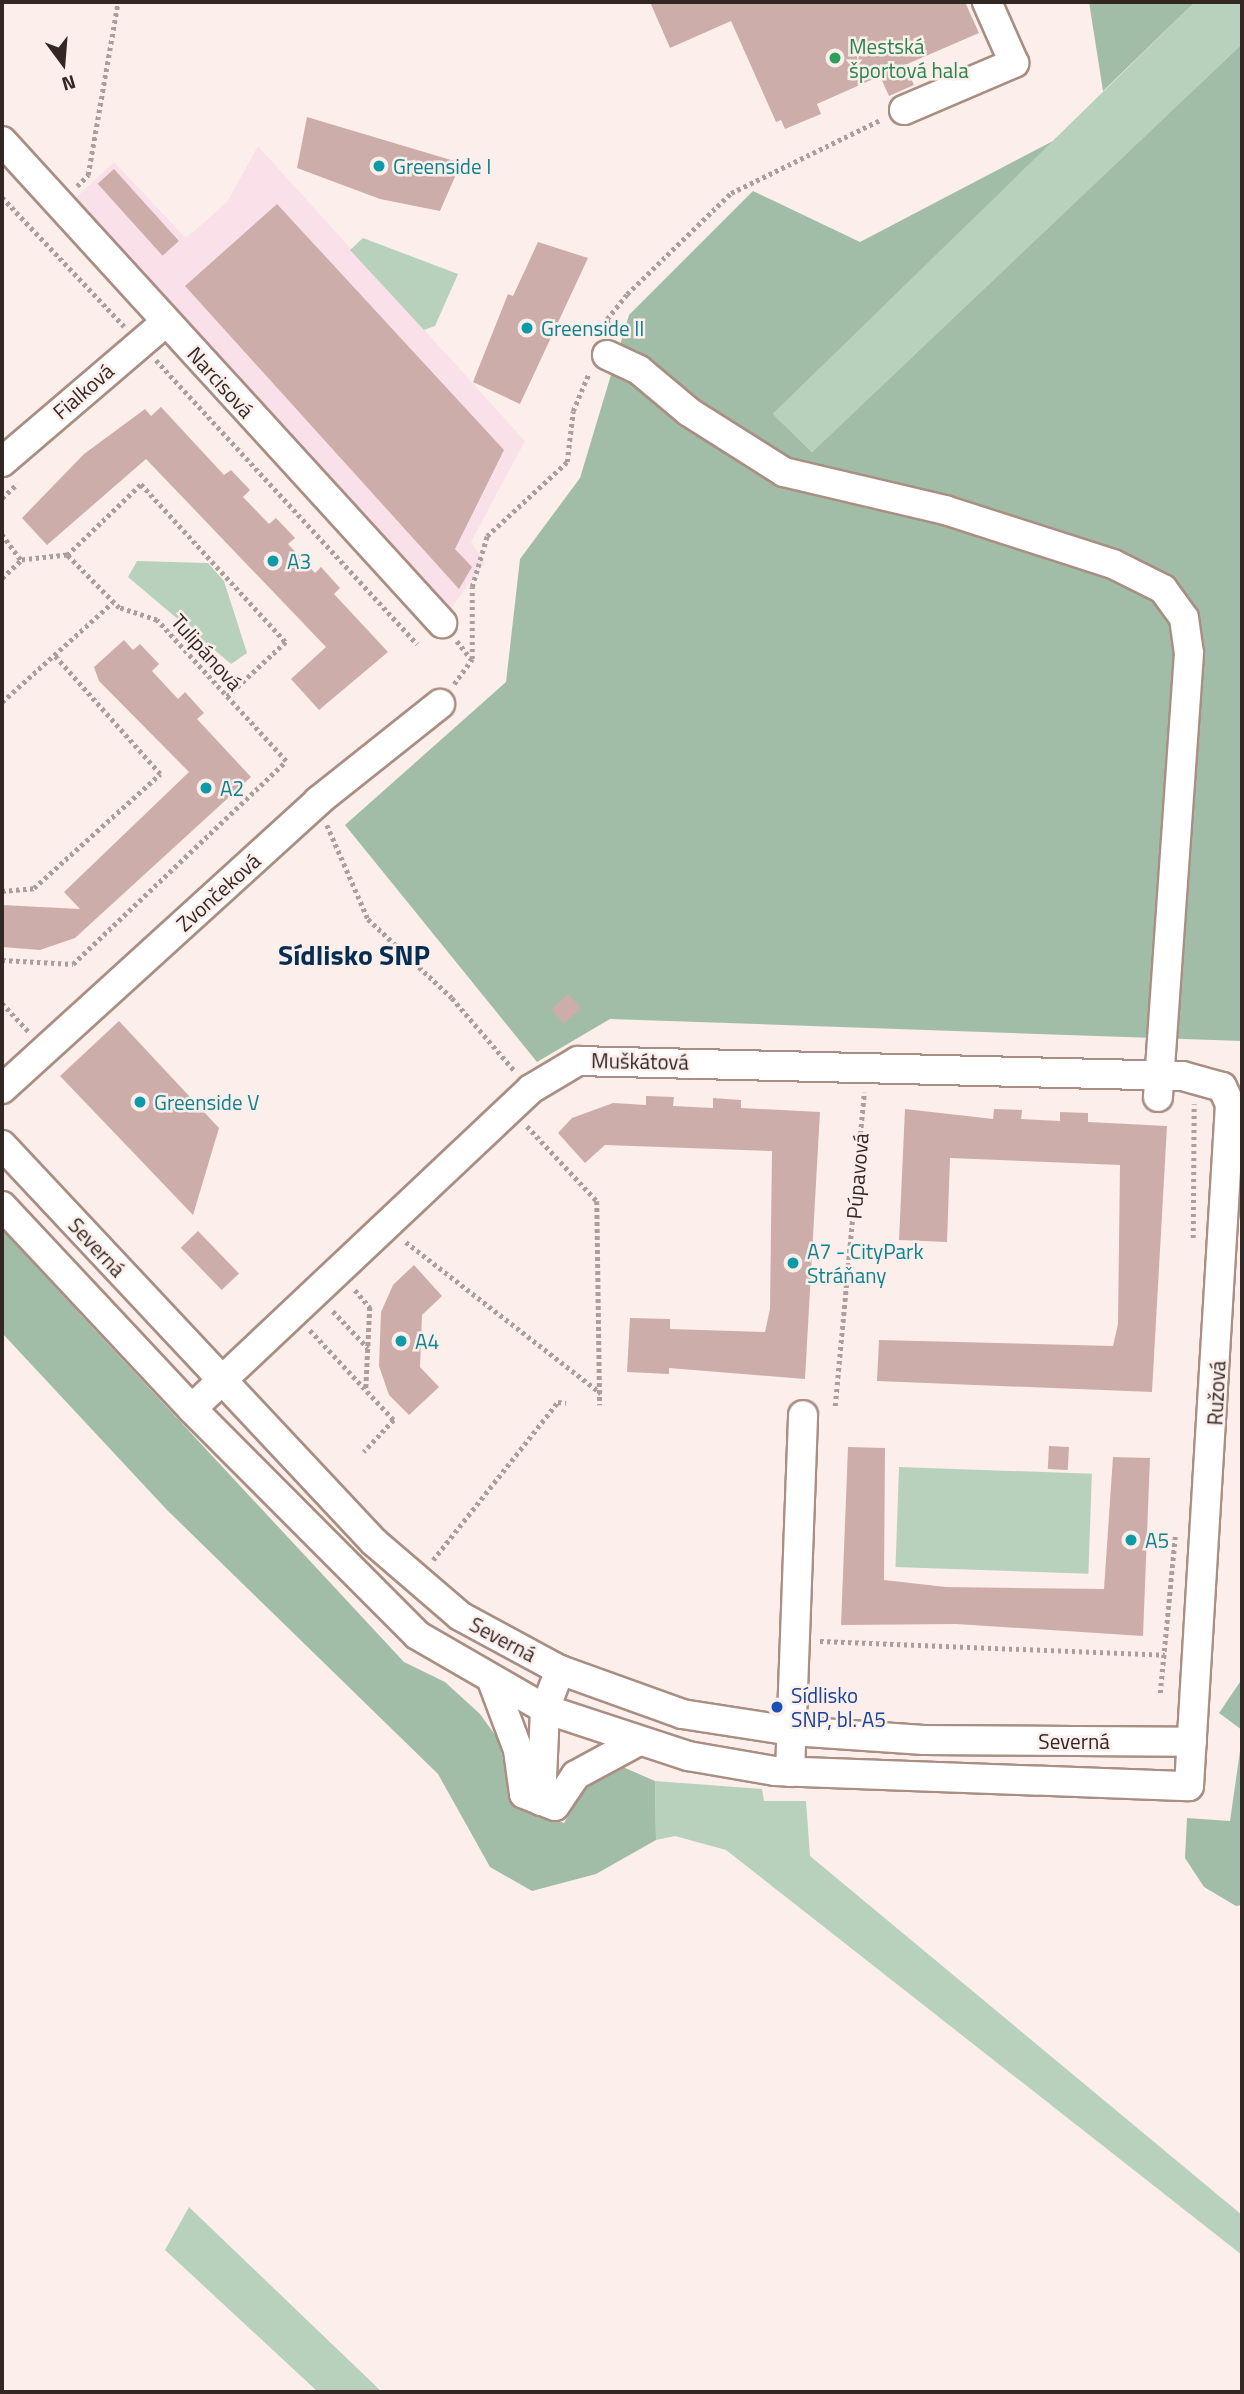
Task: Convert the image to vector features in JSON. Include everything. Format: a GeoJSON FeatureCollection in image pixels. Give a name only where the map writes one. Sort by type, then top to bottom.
{"type":"FeatureCollection","features":[{"type":"Feature","properties":{"kind":"street"},"geometry":{"type":"LineString","coordinates":[[904,110],[1014,63],[987,2]]}},
{"type":"Feature","properties":{"kind":"street","name":"Narcisová"},"geometry":{"type":"LineString","coordinates":[[2,141],[442,623]]}},
{"type":"Feature","properties":{"kind":"street","name":"Fialková"},"geometry":{"type":"LineString","coordinates":[[2,462],[166,321]]}},
{"type":"Feature","properties":{"kind":"street"},"geometry":{"type":"LineString","coordinates":[[607,355],[639,370],[689,412],[784,472],[945,510],[1113,564],[1163,589],[1184,618],[1189,653],[1166,1082]]}},
{"type":"Feature","properties":{"kind":"street","name":"Zvončeková"},"geometry":{"type":"LineString","coordinates":[[2,1089],[318,801],[440,704]]}},
{"type":"Feature","properties":{"kind":"street","name":"Muškátová"},"geometry":{"type":"LineString","coordinates":[[192,1409],[520,1099],[578,1061],[605,1058],[869,1085],[1166,1082]]}},
{"type":"Feature","properties":{"kind":"street","name":"Ružová"},"geometry":{"type":"LineString","coordinates":[[1166,1082],[1222,1087],[1230,1104],[1189,1786]]}},
{"type":"Feature","properties":{"kind":"street","name":"Severná"},"geometry":{"type":"LineString","coordinates":[[2,1146],[373,1542],[460,1616],[560,1670],[682,1714],[792,1731],[924,1740],[1192,1742]]}},
{"type":"Feature","properties":{"kind":"street","name":"Severná"},"geometry":{"type":"LineString","coordinates":[[2,1206],[192,1409],[417,1635],[492,1682],[545,1709],[637,1742],[790,1772],[1189,1786]]}},
{"type":"Feature","properties":{"kind":"street"},"geometry":{"type":"LineString","coordinates":[[790,1772],[803,1415]]}},
{"type":"Feature","properties":{"kind":"street"},"geometry":{"type":"LineString","coordinates":[[541,1801],[545,1709],[560,1670]]}},
{"type":"Feature","properties":{"kind":"street"},"geometry":{"type":"LineString","coordinates":[[492,1682],[517,1750],[524,1794],[555,1806],[576,1774],[637,1742]]}},
{"type":"Feature","properties":{"kind":"path"},"geometry":{"type":"LineString","coordinates":[[58,203],[89,175],[118,2]]}},
{"type":"Feature","properties":{"kind":"path"},"geometry":{"type":"LineString","coordinates":[[2,197],[140,342],[417,644]]}},
{"type":"Feature","properties":{"kind":"path"},"geometry":{"type":"LineString","coordinates":[[2,578],[21,560],[67,555],[141,484],[286,642],[227,697]]}},
{"type":"Feature","properties":{"kind":"path"},"geometry":{"type":"LineString","coordinates":[[2,534],[21,560]]}},
{"type":"Feature","properties":{"kind":"path","name":"Tulipánová"},"geometry":{"type":"LineString","coordinates":[[2,960],[73,964],[286,761],[157,620],[113,602],[67,555]]}},
{"type":"Feature","properties":{"kind":"path"},"geometry":{"type":"LineString","coordinates":[[2,702],[113,602]]}},
{"type":"Feature","properties":{"kind":"path"},"geometry":{"type":"LineString","coordinates":[[2,891],[34,888],[160,774],[54,655]]}},
{"type":"Feature","properties":{"kind":"path"},"geometry":{"type":"LineString","coordinates":[[318,801],[368,919],[452,998],[520,1099],[597,1201],[600,1405]]}},
{"type":"Feature","properties":{"kind":"path"},"geometry":{"type":"LineString","coordinates":[[2,1003],[45,1049]]}},
{"type":"Feature","properties":{"kind":"path"},"geometry":{"type":"LineString","coordinates":[[1166,1082],[1195,1105],[1193,1242]]}},
{"type":"Feature","properties":{"kind":"path","name":"Púpavová"},"geometry":{"type":"LineString","coordinates":[[835,1406],[869,1085]]}},
{"type":"Feature","properties":{"kind":"path"},"geometry":{"type":"LineString","coordinates":[[386,1226],[601,1393]]}},
{"type":"Feature","properties":{"kind":"path"},"geometry":{"type":"LineString","coordinates":[[338,1271],[370,1307],[366,1390]]}},
{"type":"Feature","properties":{"kind":"path"},"geometry":{"type":"LineString","coordinates":[[316,1292],[368,1349]]}},
{"type":"Feature","properties":{"kind":"path"},"geometry":{"type":"LineString","coordinates":[[294,1313],[394,1420],[364,1452]]}},
{"type":"Feature","properties":{"kind":"path"},"geometry":{"type":"LineString","coordinates":[[418,1580],[558,1402],[566,1403]]}},
{"type":"Feature","properties":{"kind":"path"},"geometry":{"type":"LineString","coordinates":[[1160,1693],[1176,1530]]}},
{"type":"Feature","properties":{"kind":"path"},"geometry":{"type":"LineString","coordinates":[[795,1640],[1197,1656]]}},
{"type":"Feature","properties":{"kind":"shaded area"},"geometry":{"type":"Polygon","coordinates":[[[258,146],[525,441],[471,542],[485,562],[450,610],[72,201],[114,162],[186,238],[227,202],[258,146]]]}},
{"type":"Feature","properties":{"kind":"green space"},"geometry":{"type":"Polygon","coordinates":[[[1089,2],[1195,2],[1103,91],[1089,2]]]}},
{"type":"Feature","properties":{"kind":"green space"},"geometry":{"type":"Polygon","coordinates":[[[1195,2],[1242,2],[1242,44],[812,452],[773,414],[1195,2]]]}},
{"type":"Feature","properties":{"kind":"green space"},"geometry":{"type":"Polygon","coordinates":[[[1242,44],[1242,1041],[610,1019],[537,1062],[345,825],[506,682],[520,559],[580,478],[629,315],[753,191],[860,242],[1053,141],[773,414],[812,452],[1242,44]]]}},
{"type":"Feature","properties":{"kind":"green space"},"geometry":{"type":"Polygon","coordinates":[[[363,238],[458,274],[435,326],[424,330],[350,250],[363,238]]]}},
{"type":"Feature","properties":{"kind":"green space"},"geometry":{"type":"Polygon","coordinates":[[[137,561],[208,563],[224,581],[247,653],[231,664],[128,577],[137,561]]]}},
{"type":"Feature","properties":{"kind":"green space"},"geometry":{"type":"Polygon","coordinates":[[[2,1230],[404,1662],[445,1682],[480,1714],[498,1739],[514,1805],[564,1823],[594,1774],[616,1764],[655,1781],[656,1840],[596,1874],[532,1891],[490,1867],[438,1774],[167,1510],[2,1333],[2,1230]]]}},
{"type":"Feature","properties":{"kind":"green space"},"geometry":{"type":"Polygon","coordinates":[[[899,1467],[1092,1474],[1088,1574],[896,1567],[899,1467]]]}},
{"type":"Feature","properties":{"kind":"green space"},"geometry":{"type":"Polygon","coordinates":[[[1242,1679],[1242,1730],[1219,1713],[1242,1679]]]}},
{"type":"Feature","properties":{"kind":"green space"},"geometry":{"type":"Polygon","coordinates":[[[1242,1737],[1242,1905],[1236,1906],[1204,1887],[1185,1858],[1187,1818],[1230,1821],[1242,1737]]]}},
{"type":"Feature","properties":{"kind":"green space"},"geometry":{"type":"Polygon","coordinates":[[[655,1781],[762,1789],[764,1801],[806,1801],[810,1856],[1242,2215],[1242,2255],[726,1850],[675,1836],[656,1840],[655,1781]]]}},
{"type":"Feature","properties":{"kind":"green space"},"geometry":{"type":"Polygon","coordinates":[[[189,2207],[382,2392],[318,2392],[165,2250],[189,2207]]]}},
{"type":"Feature","properties":{"kind":"building","name":"Mestská športová hala"},"geometry":{"type":"Polygon","coordinates":[[[650,2],[965,2],[979,33],[905,65],[914,85],[889,96],[880,76],[817,104],[821,114],[785,129],[781,120],[776,122],[731,21],[670,48],[650,2]]]}},
{"type":"Feature","properties":{"kind":"building","name":"Greenside I"},"geometry":{"type":"Polygon","coordinates":[[[307,117],[461,163],[440,211],[380,199],[297,168],[307,117]]]}},
{"type":"Feature","properties":{"kind":"building"},"geometry":{"type":"Polygon","coordinates":[[[114,169],[179,241],[163,256],[98,184],[114,169]]]}},
{"type":"Feature","properties":{"kind":"building"},"geometry":{"type":"Polygon","coordinates":[[[277,204],[504,450],[455,549],[472,567],[459,589],[185,286],[277,204]]]}},
{"type":"Feature","properties":{"kind":"building","name":"Greenside II"},"geometry":{"type":"Polygon","coordinates":[[[538,242],[588,258],[520,404],[473,382],[508,294],[513,296],[538,242]]]}},
{"type":"Feature","properties":{"kind":"building","name":"A3"},"geometry":{"type":"Polygon","coordinates":[[[161,407],[224,475],[231,470],[250,490],[243,497],[269,524],[276,518],[295,538],[288,544],[315,573],[321,567],[340,588],[334,594],[388,652],[319,710],[291,679],[326,647],[146,459],[47,545],[22,518],[84,454],[145,409],[151,416],[161,407]]]}},
{"type":"Feature","properties":{"kind":"building","name":"A2"},"geometry":{"type":"Polygon","coordinates":[[[124,640],[133,650],[140,644],[159,664],[152,671],[178,699],[185,692],[204,713],[197,719],[251,777],[75,938],[40,950],[2,947],[2,905],[80,909],[64,892],[189,772],[99,681],[94,667],[124,640]]]}},
{"type":"Feature","properties":{"kind":"building"},"geometry":{"type":"Polygon","coordinates":[[[568,994],[581,1008],[564,1024],[551,1010],[568,994]]]}},
{"type":"Feature","properties":{"kind":"building","name":"Greenside V"},"geometry":{"type":"Polygon","coordinates":[[[119,1021],[219,1128],[193,1215],[60,1076],[119,1021]]]}},
{"type":"Feature","properties":{"kind":"building","name":"A7 - CityPark Stráňany"},"geometry":{"type":"Polygon","coordinates":[[[646,1096],[674,1097],[673,1106],[713,1108],[713,1098],[741,1100],[741,1108],[820,1112],[805,1379],[669,1368],[669,1374],[627,1372],[630,1318],[670,1319],[670,1329],[765,1332],[770,1309],[772,1151],[605,1145],[585,1163],[558,1133],[572,1118],[613,1103],[646,1105],[646,1096]]]}},
{"type":"Feature","properties":{"kind":"building"},"geometry":{"type":"Polygon","coordinates":[[[905,1109],[993,1119],[994,1109],[1022,1110],[1021,1119],[1060,1121],[1060,1112],[1088,1113],[1088,1122],[1167,1126],[1152,1392],[877,1381],[879,1340],[1113,1346],[1118,1324],[1120,1165],[950,1158],[947,1242],[899,1240],[905,1109]]]}},
{"type":"Feature","properties":{"kind":"building"},"geometry":{"type":"Polygon","coordinates":[[[198,1231],[239,1273],[222,1290],[181,1248],[198,1231]]]}},
{"type":"Feature","properties":{"kind":"building","name":"A4"},"geometry":{"type":"Polygon","coordinates":[[[414,1265],[442,1296],[422,1315],[420,1367],[439,1387],[409,1415],[389,1395],[379,1366],[381,1312],[393,1285],[414,1265]]]}},
{"type":"Feature","properties":{"kind":"building"},"geometry":{"type":"Polygon","coordinates":[[[1049,1446],[1069,1447],[1068,1470],[1048,1469],[1049,1446]]]}},
{"type":"Feature","properties":{"kind":"building","name":"A5"},"geometry":{"type":"Polygon","coordinates":[[[848,1447],[885,1448],[884,1580],[946,1587],[1104,1589],[1113,1457],[1150,1458],[1143,1636],[956,1624],[841,1625],[848,1447]]]}},
{"type":"Feature","properties":{"kind":"place","name":"Mestská športová hala"},"geometry":{"type":"Point","coordinates":[835,58]}},
{"type":"Feature","properties":{"kind":"place","name":"Greenside I"},"geometry":{"type":"Point","coordinates":[379,166]}},
{"type":"Feature","properties":{"kind":"place","name":"Greenside II"},"geometry":{"type":"Point","coordinates":[527,328]}},
{"type":"Feature","properties":{"kind":"place","name":"A3"},"geometry":{"type":"Point","coordinates":[273,561]}},
{"type":"Feature","properties":{"kind":"place","name":"A2"},"geometry":{"type":"Point","coordinates":[206,788]}},
{"type":"Feature","properties":{"kind":"place","name":"Greenside V"},"geometry":{"type":"Point","coordinates":[140,1102]}},
{"type":"Feature","properties":{"kind":"place","name":"A7 - CityPark Stráňany"},"geometry":{"type":"Point","coordinates":[793,1263]}},
{"type":"Feature","properties":{"kind":"place","name":"A4"},"geometry":{"type":"Point","coordinates":[401,1341]}},
{"type":"Feature","properties":{"kind":"place","name":"A5"},"geometry":{"type":"Point","coordinates":[1131,1540]}},
{"type":"Feature","properties":{"kind":"place","name":"Sídlisko SNP, bl. A5"},"geometry":{"type":"Point","coordinates":[777,1707]}},
{"type":"Feature","properties":{"kind":"district","name":"Sídlisko SNP"},"geometry":{"type":"Point","coordinates":[354,955]}}]}
